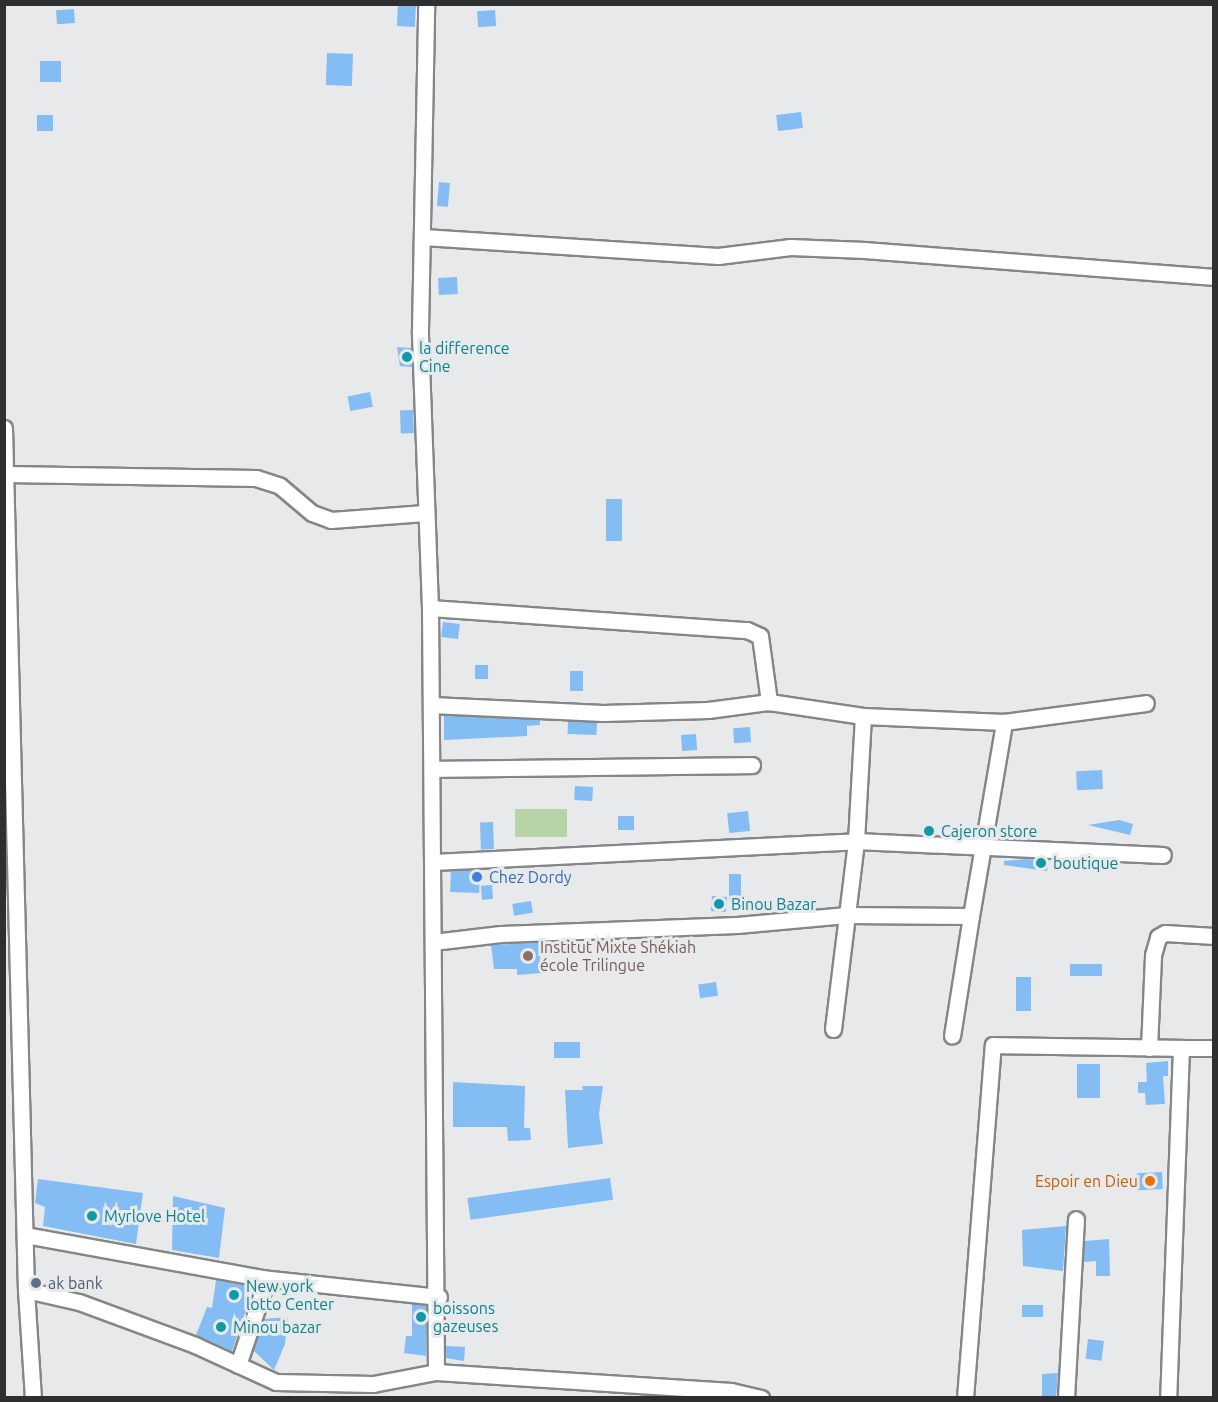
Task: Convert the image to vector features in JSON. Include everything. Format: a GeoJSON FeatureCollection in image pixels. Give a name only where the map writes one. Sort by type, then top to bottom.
{"type":"FeatureCollection","features":[{"type":"Feature","properties":{"kind":"street"},"geometry":{"type":"LineString","coordinates":[[426,4],[420,330],[430,608],[439,1297],[436,1372]]}},
{"type":"Feature","properties":{"kind":"street"},"geometry":{"type":"LineString","coordinates":[[423,237],[718,256],[790,247],[866,250],[1214,277]]}},
{"type":"Feature","properties":{"kind":"street"},"geometry":{"type":"LineString","coordinates":[[4,428],[26,1290],[33,1398]]}},
{"type":"Feature","properties":{"kind":"street"},"geometry":{"type":"LineString","coordinates":[[6,474],[256,478],[280,486],[321,518],[425,513]]}},
{"type":"Feature","properties":{"kind":"street"},"geometry":{"type":"LineString","coordinates":[[430,608],[747,630],[760,636],[769,702]]}},
{"type":"Feature","properties":{"kind":"street"},"geometry":{"type":"LineString","coordinates":[[431,705],[603,713],[708,710],[769,702],[863,716],[1004,722],[1146,703]]}},
{"type":"Feature","properties":{"kind":"street"},"geometry":{"type":"LineString","coordinates":[[832,1029],[856,841],[863,716]]}},
{"type":"Feature","properties":{"kind":"street"},"geometry":{"type":"LineString","coordinates":[[952,1036],[1004,722]]}},
{"type":"Feature","properties":{"kind":"street"},"geometry":{"type":"LineString","coordinates":[[432,769],[752,765]]}},
{"type":"Feature","properties":{"kind":"street"},"geometry":{"type":"LineString","coordinates":[[433,862],[856,841],[1163,855]]}},
{"type":"Feature","properties":{"kind":"street"},"geometry":{"type":"LineString","coordinates":[[433,942],[501,934],[737,925],[847,915],[971,916]]}},
{"type":"Feature","properties":{"kind":"street"},"geometry":{"type":"LineString","coordinates":[[1149,1048],[1153,955],[1158,937],[1165,933],[1214,936]]}},
{"type":"Feature","properties":{"kind":"street"},"geometry":{"type":"LineString","coordinates":[[965,1398],[993,1045],[1214,1048]]}},
{"type":"Feature","properties":{"kind":"street"},"geometry":{"type":"LineString","coordinates":[[1168,1398],[1180,1048]]}},
{"type":"Feature","properties":{"kind":"street"},"geometry":{"type":"LineString","coordinates":[[1066,1398],[1076,1219]]}},
{"type":"Feature","properties":{"kind":"street"},"geometry":{"type":"LineString","coordinates":[[25,1235],[267,1279],[439,1297]]}},
{"type":"Feature","properties":{"kind":"street"},"geometry":{"type":"LineString","coordinates":[[238,1365],[267,1279]]}},
{"type":"Feature","properties":{"kind":"street"},"geometry":{"type":"LineString","coordinates":[[26,1290],[79,1302],[276,1382],[373,1384],[436,1372],[730,1391],[761,1398]]}},
{"type":"Feature","properties":{"kind":"green space"},"geometry":{"type":"Polygon","coordinates":[[[515,809],[567,809],[567,837],[515,837],[515,809]]]}},
{"type":"Feature","properties":{"kind":"building"},"geometry":{"type":"Polygon","coordinates":[[[398,4],[416,5],[415,27],[397,26],[398,4]]]}},
{"type":"Feature","properties":{"kind":"building"},"geometry":{"type":"Polygon","coordinates":[[[74,9],[75,23],[57,24],[56,10],[74,9]]]}},
{"type":"Feature","properties":{"kind":"building"},"geometry":{"type":"Polygon","coordinates":[[[495,10],[496,26],[478,27],[477,11],[495,10]]]}},
{"type":"Feature","properties":{"kind":"building"},"geometry":{"type":"Polygon","coordinates":[[[327,53],[353,54],[352,86],[326,85],[327,53]]]}},
{"type":"Feature","properties":{"kind":"building"},"geometry":{"type":"Polygon","coordinates":[[[40,61],[61,61],[61,82],[40,82],[40,61]]]}},
{"type":"Feature","properties":{"kind":"building"},"geometry":{"type":"Polygon","coordinates":[[[801,112],[803,128],[778,131],[776,115],[801,112]]]}},
{"type":"Feature","properties":{"kind":"building"},"geometry":{"type":"Polygon","coordinates":[[[37,115],[53,115],[53,131],[37,131],[37,115]]]}},
{"type":"Feature","properties":{"kind":"building"},"geometry":{"type":"Polygon","coordinates":[[[439,182],[450,183],[448,207],[437,206],[439,182]]]}},
{"type":"Feature","properties":{"kind":"building"},"geometry":{"type":"Polygon","coordinates":[[[457,277],[458,294],[439,295],[438,278],[457,277]]]}},
{"type":"Feature","properties":{"kind":"building","name":"la difference Cine"},"geometry":{"type":"Polygon","coordinates":[[[397,347],[411,348],[412,367],[400,366],[397,347]]]}},
{"type":"Feature","properties":{"kind":"building"},"geometry":{"type":"Polygon","coordinates":[[[370,392],[373,407],[350,411],[347,396],[370,392]]]}},
{"type":"Feature","properties":{"kind":"building"},"geometry":{"type":"Polygon","coordinates":[[[400,410],[413,410],[414,433],[401,433],[400,410]]]}},
{"type":"Feature","properties":{"kind":"building"},"geometry":{"type":"Polygon","coordinates":[[[606,499],[622,499],[622,541],[606,541],[606,499]]]}},
{"type":"Feature","properties":{"kind":"building"},"geometry":{"type":"Polygon","coordinates":[[[443,622],[460,624],[458,639],[441,637],[443,622]]]}},
{"type":"Feature","properties":{"kind":"building"},"geometry":{"type":"Polygon","coordinates":[[[475,665],[488,665],[488,679],[475,679],[475,665]]]}},
{"type":"Feature","properties":{"kind":"building"},"geometry":{"type":"Polygon","coordinates":[[[570,671],[583,671],[583,691],[570,691],[570,671]]]}},
{"type":"Feature","properties":{"kind":"building"},"geometry":{"type":"Polygon","coordinates":[[[444,715],[540,720],[540,725],[527,726],[527,736],[444,740],[444,715]]]}},
{"type":"Feature","properties":{"kind":"building"},"geometry":{"type":"Polygon","coordinates":[[[568,721],[597,722],[597,735],[568,734],[568,721]]]}},
{"type":"Feature","properties":{"kind":"building"},"geometry":{"type":"Polygon","coordinates":[[[750,727],[751,742],[734,743],[733,728],[750,727]]]}},
{"type":"Feature","properties":{"kind":"building"},"geometry":{"type":"Polygon","coordinates":[[[696,734],[697,750],[682,751],[681,735],[696,734]]]}},
{"type":"Feature","properties":{"kind":"building"},"geometry":{"type":"Polygon","coordinates":[[[1102,770],[1103,789],[1077,790],[1076,771],[1102,770]]]}},
{"type":"Feature","properties":{"kind":"building"},"geometry":{"type":"Polygon","coordinates":[[[575,786],[593,787],[592,801],[574,800],[575,786]]]}},
{"type":"Feature","properties":{"kind":"building"},"geometry":{"type":"Polygon","coordinates":[[[748,811],[750,831],[729,833],[727,813],[748,811]]]}},
{"type":"Feature","properties":{"kind":"building"},"geometry":{"type":"Polygon","coordinates":[[[618,816],[634,816],[634,830],[618,830],[618,816]]]}},
{"type":"Feature","properties":{"kind":"building"},"geometry":{"type":"Polygon","coordinates":[[[1119,820],[1133,824],[1130,835],[1088,825],[1119,820]]]}},
{"type":"Feature","properties":{"kind":"building"},"geometry":{"type":"Polygon","coordinates":[[[480,822],[493,822],[494,849],[481,849],[480,822]]]}},
{"type":"Feature","properties":{"kind":"building"},"geometry":{"type":"Polygon","coordinates":[[[1049,860],[1047,871],[1004,865],[1004,861],[1049,860]]]}},
{"type":"Feature","properties":{"kind":"building"},"geometry":{"type":"Polygon","coordinates":[[[451,868],[480,869],[479,893],[450,892],[451,868]]]}},
{"type":"Feature","properties":{"kind":"building"},"geometry":{"type":"Polygon","coordinates":[[[729,874],[741,874],[741,900],[729,900],[729,874]]]}},
{"type":"Feature","properties":{"kind":"building"},"geometry":{"type":"Polygon","coordinates":[[[492,885],[493,899],[482,900],[481,886],[492,885]]]}},
{"type":"Feature","properties":{"kind":"building","name":"Binou Bazar"},"geometry":{"type":"Polygon","coordinates":[[[712,896],[727,897],[726,912],[711,911],[712,896]]]}},
{"type":"Feature","properties":{"kind":"building"},"geometry":{"type":"Polygon","coordinates":[[[531,901],[533,913],[514,916],[512,904],[531,901]]]}},
{"type":"Feature","properties":{"kind":"building"},"geometry":{"type":"Polygon","coordinates":[[[562,941],[561,952],[540,950],[541,973],[517,975],[517,969],[494,969],[491,945],[562,941]]]}},
{"type":"Feature","properties":{"kind":"building"},"geometry":{"type":"Polygon","coordinates":[[[1070,964],[1102,964],[1102,976],[1070,976],[1070,964]]]}},
{"type":"Feature","properties":{"kind":"building"},"geometry":{"type":"Polygon","coordinates":[[[1016,977],[1031,977],[1031,1011],[1016,1011],[1016,977]]]}},
{"type":"Feature","properties":{"kind":"building"},"geometry":{"type":"Polygon","coordinates":[[[716,982],[718,996],[700,998],[698,985],[716,982]]]}},
{"type":"Feature","properties":{"kind":"building"},"geometry":{"type":"Polygon","coordinates":[[[554,1042],[580,1042],[580,1058],[554,1058],[554,1042]]]}},
{"type":"Feature","properties":{"kind":"building"},"geometry":{"type":"Polygon","coordinates":[[[1168,1061],[1168,1076],[1163,1076],[1165,1104],[1146,1105],[1145,1093],[1138,1093],[1138,1082],[1147,1082],[1146,1063],[1168,1061]]]}},
{"type":"Feature","properties":{"kind":"building"},"geometry":{"type":"Polygon","coordinates":[[[1077,1064],[1100,1064],[1100,1098],[1077,1098],[1077,1064]]]}},
{"type":"Feature","properties":{"kind":"building"},"geometry":{"type":"Polygon","coordinates":[[[453,1082],[525,1086],[524,1128],[530,1128],[531,1140],[508,1141],[507,1127],[453,1127],[453,1082]]]}},
{"type":"Feature","properties":{"kind":"building"},"geometry":{"type":"Polygon","coordinates":[[[582,1086],[603,1086],[599,1114],[603,1144],[568,1148],[565,1090],[583,1090],[582,1086]]]}},
{"type":"Feature","properties":{"kind":"building","name":"Espoir en Dieu"},"geometry":{"type":"Polygon","coordinates":[[[1162,1172],[1163,1189],[1138,1190],[1137,1173],[1162,1172]]]}},
{"type":"Feature","properties":{"kind":"building"},"geometry":{"type":"Polygon","coordinates":[[[610,1178],[613,1200],[470,1220],[467,1198],[610,1178]]]}},
{"type":"Feature","properties":{"kind":"building","name":"Myrlove Hotel"},"geometry":{"type":"Polygon","coordinates":[[[38,1179],[143,1193],[136,1244],[43,1226],[45,1207],[35,1203],[38,1179]]]}},
{"type":"Feature","properties":{"kind":"building"},"geometry":{"type":"Polygon","coordinates":[[[173,1196],[225,1208],[219,1258],[172,1250],[173,1196]]]}},
{"type":"Feature","properties":{"kind":"building"},"geometry":{"type":"Polygon","coordinates":[[[1066,1226],[1063,1271],[1023,1266],[1022,1230],[1066,1226]]]}},
{"type":"Feature","properties":{"kind":"building"},"geometry":{"type":"Polygon","coordinates":[[[1109,1239],[1110,1276],[1096,1276],[1096,1261],[1083,1262],[1085,1241],[1109,1239]]]}},
{"type":"Feature","properties":{"kind":"building"},"geometry":{"type":"Polygon","coordinates":[[[216,1280],[254,1287],[232,1351],[196,1335],[207,1307],[212,1308],[216,1280]]]}},
{"type":"Feature","properties":{"kind":"building"},"geometry":{"type":"Polygon","coordinates":[[[412,1304],[426,1305],[426,1356],[404,1353],[406,1336],[412,1336],[412,1304]]]}},
{"type":"Feature","properties":{"kind":"building"},"geometry":{"type":"Polygon","coordinates":[[[1022,1305],[1043,1305],[1043,1317],[1022,1317],[1022,1305]]]}},
{"type":"Feature","properties":{"kind":"building"},"geometry":{"type":"Polygon","coordinates":[[[288,1317],[285,1344],[274,1370],[253,1350],[264,1319],[288,1317]]]}},
{"type":"Feature","properties":{"kind":"building"},"geometry":{"type":"Polygon","coordinates":[[[1088,1339],[1104,1341],[1101,1361],[1086,1359],[1088,1339]]]}},
{"type":"Feature","properties":{"kind":"building"},"geometry":{"type":"Polygon","coordinates":[[[446,1346],[465,1347],[464,1361],[446,1358],[446,1346]]]}},
{"type":"Feature","properties":{"kind":"building"},"geometry":{"type":"Polygon","coordinates":[[[1058,1373],[1056,1398],[1042,1398],[1042,1374],[1058,1373]]]}},
{"type":"Feature","properties":{"kind":"place","name":"la difference Cine"},"geometry":{"type":"Point","coordinates":[407,357]}},
{"type":"Feature","properties":{"kind":"place","name":"Cajeron store"},"geometry":{"type":"Point","coordinates":[929,831]}},
{"type":"Feature","properties":{"kind":"place","name":"boutique"},"geometry":{"type":"Point","coordinates":[1041,863]}},
{"type":"Feature","properties":{"kind":"place","name":"Chez Dordy"},"geometry":{"type":"Point","coordinates":[477,877]}},
{"type":"Feature","properties":{"kind":"place","name":"Binou Bazar"},"geometry":{"type":"Point","coordinates":[719,904]}},
{"type":"Feature","properties":{"kind":"place","name":"Institut Mixte Shékiah école Trilingue"},"geometry":{"type":"Point","coordinates":[528,956]}},
{"type":"Feature","properties":{"kind":"place","name":"Espoir en Dieu"},"geometry":{"type":"Point","coordinates":[1150,1181]}},
{"type":"Feature","properties":{"kind":"place","name":"Myrlove Hotel"},"geometry":{"type":"Point","coordinates":[92,1216]}},
{"type":"Feature","properties":{"kind":"place","name":"ak bank"},"geometry":{"type":"Point","coordinates":[36,1283]}},
{"type":"Feature","properties":{"kind":"place","name":"New york lotto Center"},"geometry":{"type":"Point","coordinates":[234,1295]}},
{"type":"Feature","properties":{"kind":"place","name":"boissons gazeuses"},"geometry":{"type":"Point","coordinates":[421,1317]}},
{"type":"Feature","properties":{"kind":"place","name":"Minou bazar"},"geometry":{"type":"Point","coordinates":[221,1327]}}]}
